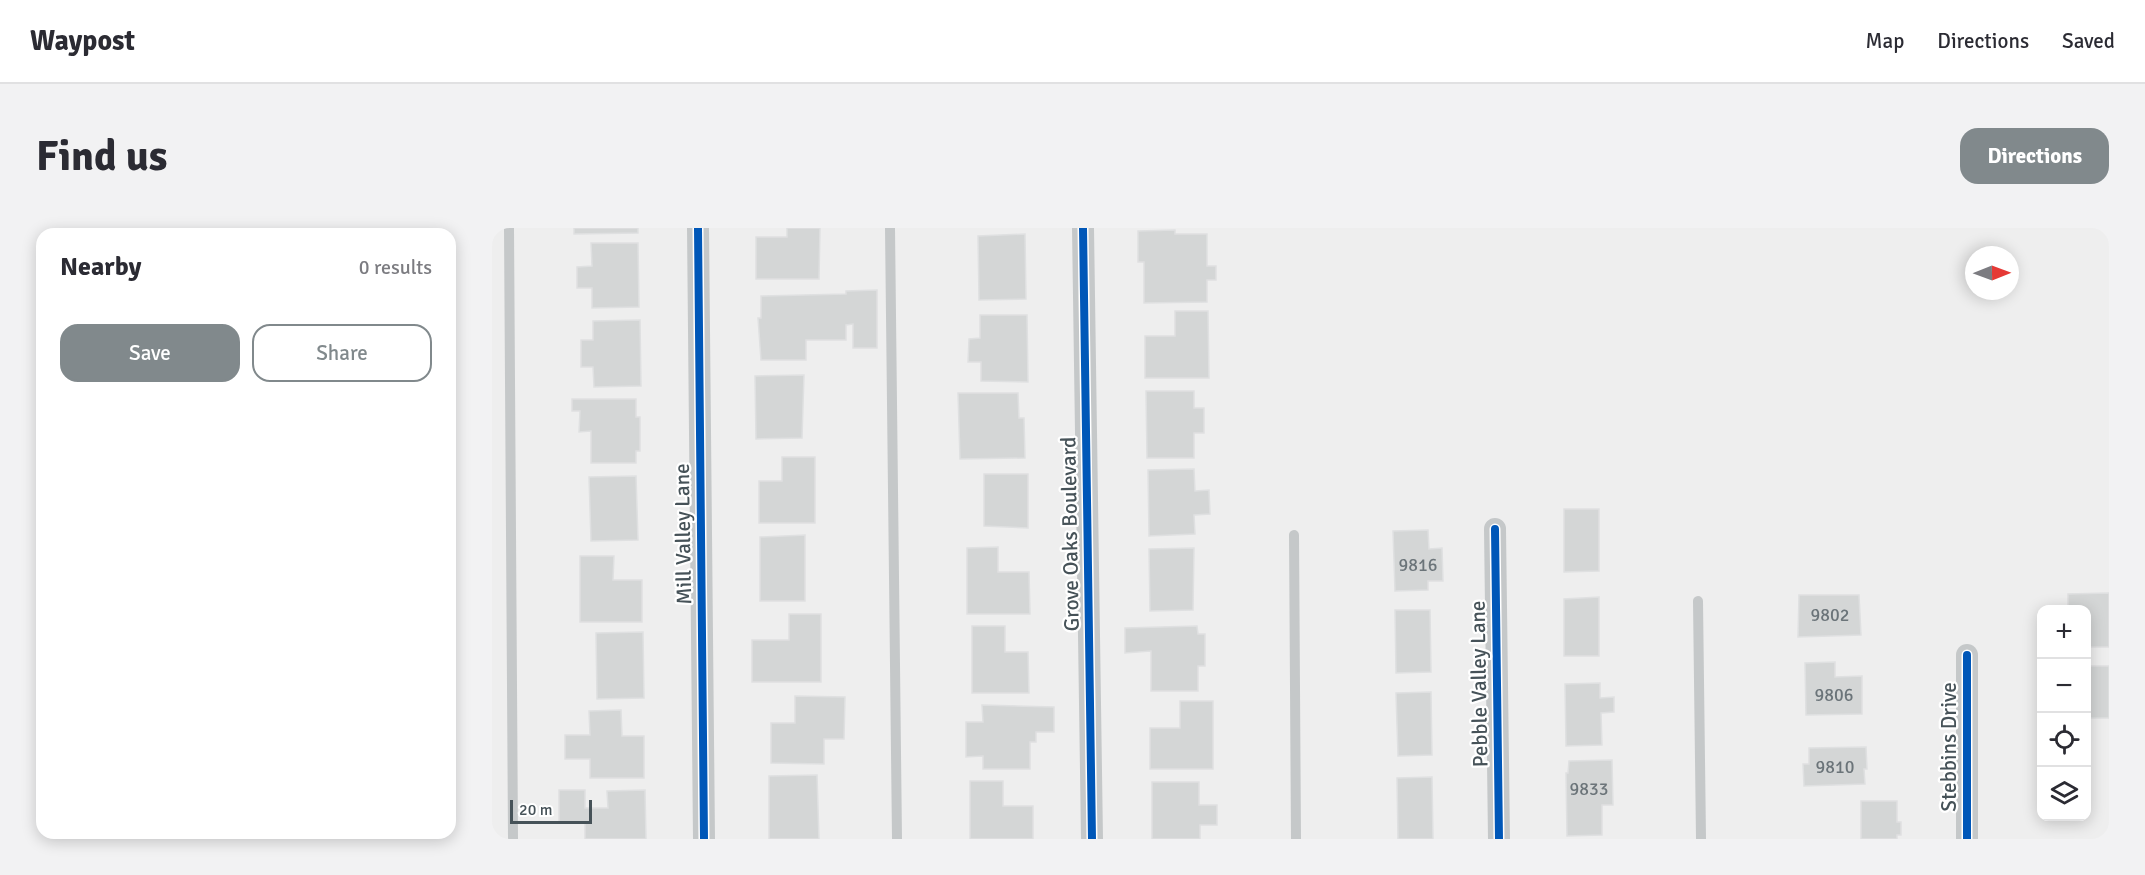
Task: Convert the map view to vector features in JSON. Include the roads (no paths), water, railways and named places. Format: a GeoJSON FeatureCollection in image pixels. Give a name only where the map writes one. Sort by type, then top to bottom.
{"type":"FeatureCollection","features":[{"type":"Feature","properties":{"kind":"street","name":"Mill Valley Lane"},"geometry":{"type":"LineString","coordinates":[[698,228],[704,839]]}},
{"type":"Feature","properties":{"kind":"street","name":"Grove Oaks Boulevard"},"geometry":{"type":"LineString","coordinates":[[1083,228],[1092,839]]}},
{"type":"Feature","properties":{"kind":"street","name":"Pebble Valley Lane"},"geometry":{"type":"LineString","coordinates":[[1495,529],[1499,839]]}},
{"type":"Feature","properties":{"kind":"street","name":"Stebbins Drive"},"geometry":{"type":"LineString","coordinates":[[1967,655],[1967,839]]}},
{"type":"Feature","properties":{"kind":"lane"},"geometry":{"type":"LineString","coordinates":[[509,228],[513,839]]}},
{"type":"Feature","properties":{"kind":"lane"},"geometry":{"type":"LineString","coordinates":[[890,228],[897,839]]}},
{"type":"Feature","properties":{"kind":"lane"},"geometry":{"type":"LineString","coordinates":[[1294,535],[1296,839]]}},
{"type":"Feature","properties":{"kind":"lane"},"geometry":{"type":"LineString","coordinates":[[1698,601],[1701,839]]}}]}
